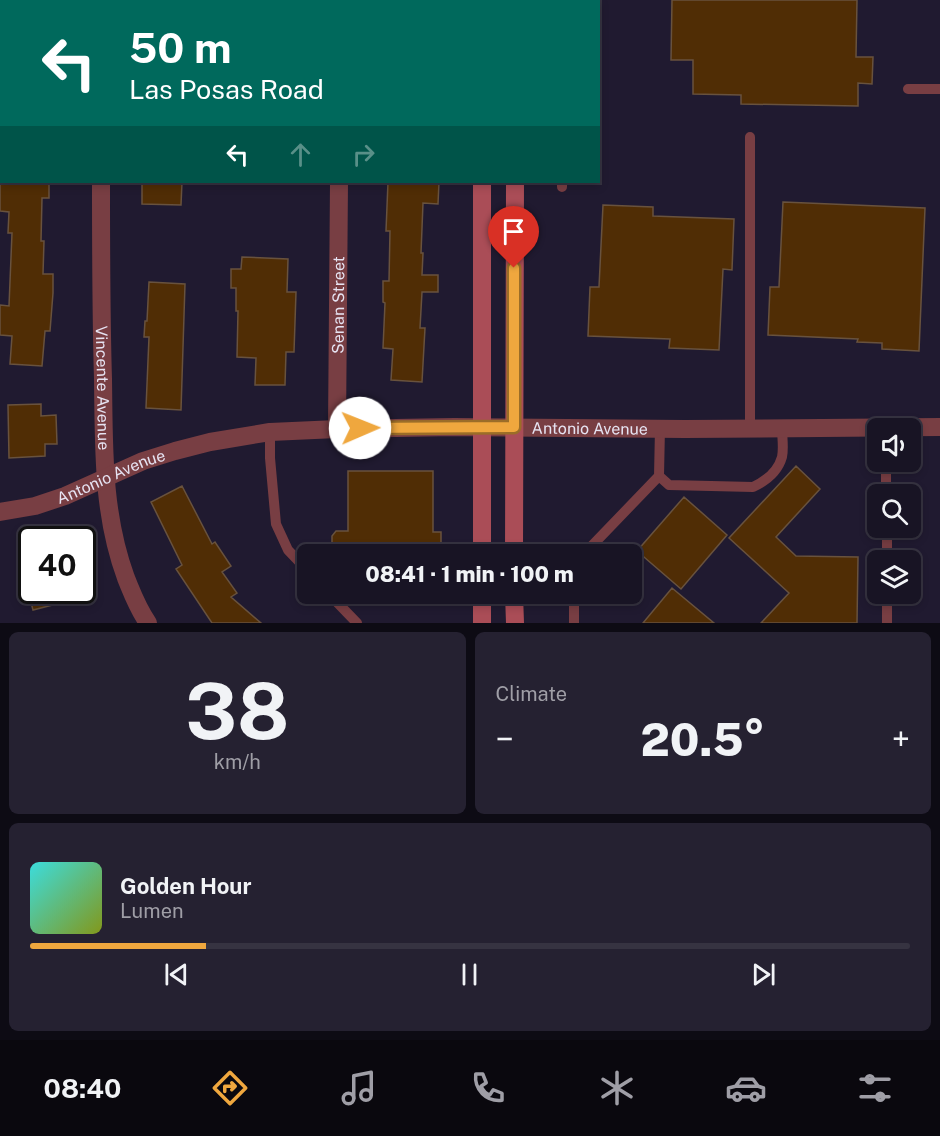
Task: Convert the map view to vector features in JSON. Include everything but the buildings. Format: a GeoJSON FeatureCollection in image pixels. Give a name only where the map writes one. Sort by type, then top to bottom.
{"type":"FeatureCollection","features":[{"type":"Feature","properties":{"kind":"main road"},"geometry":{"type":"LineString","coordinates":[[482,183],[482,544]]}},
{"type":"Feature","properties":{"kind":"main road"},"geometry":{"type":"LineString","coordinates":[[514,183],[514,544]]}},
{"type":"Feature","properties":{"kind":"main road"},"geometry":{"type":"LineString","coordinates":[[482,604],[482,623]]}},
{"type":"Feature","properties":{"kind":"main road"},"geometry":{"type":"LineString","coordinates":[[514,604],[515,623]]}},
{"type":"Feature","properties":{"kind":"street","name":"Vincente Avenue"},"geometry":{"type":"LineString","coordinates":[[101,183],[105,478],[112,533],[119,558],[138,608],[148,623]]}},
{"type":"Feature","properties":{"kind":"street","name":"Senan Street"},"geometry":{"type":"LineString","coordinates":[[337,429],[339,183]]}},
{"type":"Feature","properties":{"kind":"street","name":"Antonio Avenue"},"geometry":{"type":"LineString","coordinates":[[0,512],[35,506],[65,496],[143,461],[175,451],[210,442],[270,432],[482,427],[867,428]]}},
{"type":"Feature","properties":{"kind":"street","name":"Antonio Avenue"},"geometry":{"type":"LineString","coordinates":[[921,427],[940,427]]}},
{"type":"Feature","properties":{"kind":"lane"},"geometry":{"type":"LineString","coordinates":[[908,89],[940,89]]}},
{"type":"Feature","properties":{"kind":"lane"},"geometry":{"type":"LineString","coordinates":[[750,138],[750,428]]}},
{"type":"Feature","properties":{"kind":"lane"},"geometry":{"type":"LineString","coordinates":[[594,544],[660,476],[660,428]]}},
{"type":"Feature","properties":{"kind":"lane"},"geometry":{"type":"LineString","coordinates":[[660,476],[669,485],[753,487],[769,477],[783,456],[782,428]]}},
{"type":"Feature","properties":{"kind":"lane"},"geometry":{"type":"LineString","coordinates":[[270,432],[276,524],[288,550],[297,559]]}},
{"type":"Feature","properties":{"kind":"lane"},"geometry":{"type":"LineString","coordinates":[[339,604],[357,623]]}},
{"type":"Feature","properties":{"kind":"lane"},"geometry":{"type":"LineString","coordinates":[[574,604],[574,623]]}},
{"type":"Feature","properties":{"kind":"lane"},"geometry":{"type":"LineString","coordinates":[[887,604],[887,623]]}},
{"type":"Feature","properties":{"kind":"route"},"geometry":{"type":"LineString","coordinates":[[360,428],[514,427],[514,268]]}}]}
